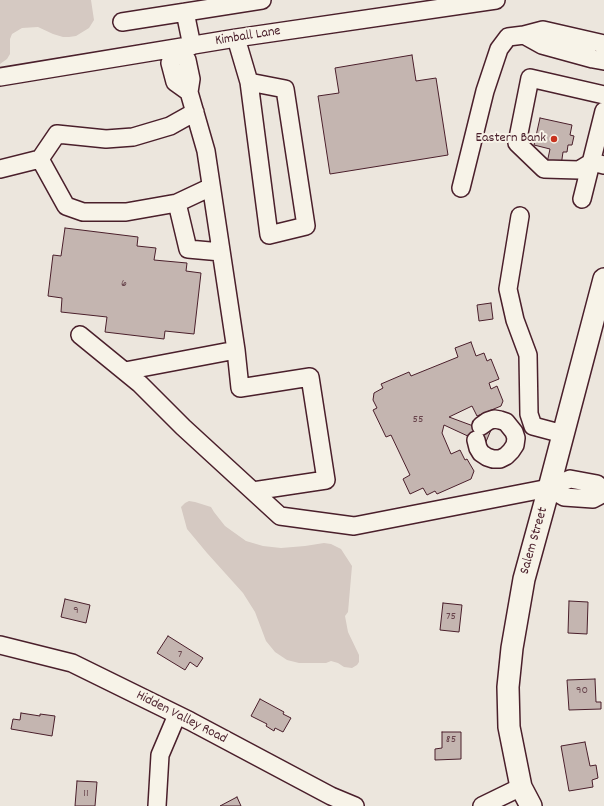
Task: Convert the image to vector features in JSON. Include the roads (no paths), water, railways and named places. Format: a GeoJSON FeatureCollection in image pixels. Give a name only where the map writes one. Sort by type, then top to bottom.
{"type":"FeatureCollection","features":[{"type":"Feature","properties":{"kind":"main road","name":"Salem Street"},"geometry":{"type":"LineString","coordinates":[[531,806],[521,787],[509,727],[508,687],[512,648],[524,579],[604,279]]}},
{"type":"Feature","properties":{"kind":"street"},"geometry":{"type":"LineString","coordinates":[[122,22],[262,0]]}},
{"type":"Feature","properties":{"kind":"street","name":"Kimball Lane"},"geometry":{"type":"LineString","coordinates":[[0,77],[464,2],[496,0]]}},
{"type":"Feature","properties":{"kind":"street"},"geometry":{"type":"LineString","coordinates":[[186,12],[185,47],[170,63],[175,82],[189,92],[206,151],[236,350],[240,388],[310,377],[326,480],[252,491]]}},
{"type":"Feature","properties":{"kind":"street"},"geometry":{"type":"LineString","coordinates":[[461,188],[485,91],[498,48],[508,37],[543,30],[604,44]]}},
{"type":"Feature","properties":{"kind":"street"},"geometry":{"type":"LineString","coordinates":[[524,35],[542,45],[604,61]]}},
{"type":"Feature","properties":{"kind":"street"},"geometry":{"type":"LineString","coordinates":[[236,38],[249,82],[269,235],[306,226],[285,89],[249,82]]}},
{"type":"Feature","properties":{"kind":"street"},"geometry":{"type":"LineString","coordinates":[[598,163],[579,170],[544,169],[517,143],[530,78],[604,95]]}},
{"type":"Feature","properties":{"kind":"street"},"geometry":{"type":"LineString","coordinates":[[582,199],[598,163],[604,111]]}},
{"type":"Feature","properties":{"kind":"street"},"geometry":{"type":"LineString","coordinates":[[0,169],[40,159],[57,134],[106,139],[133,138],[170,126],[194,112]]}},
{"type":"Feature","properties":{"kind":"street"},"geometry":{"type":"LineString","coordinates":[[40,159],[66,206],[83,212],[126,212],[177,203],[211,187]]}},
{"type":"Feature","properties":{"kind":"street"},"geometry":{"type":"LineString","coordinates":[[177,203],[188,249],[221,252]]}},
{"type":"Feature","properties":{"kind":"street"},"geometry":{"type":"LineString","coordinates":[[520,216],[508,289],[515,320],[528,355],[529,414],[533,426],[563,434]]}},
{"type":"Feature","properties":{"kind":"street"},"geometry":{"type":"LineString","coordinates":[[80,335],[140,384],[183,427],[280,516],[354,526],[549,488],[564,497],[593,499],[604,492]]}},
{"type":"Feature","properties":{"kind":"street"},"geometry":{"type":"LineString","coordinates":[[125,372],[236,350]]}},
{"type":"Feature","properties":{"kind":"street"},"geometry":{"type":"LineString","coordinates":[[494,419],[500,420],[506,422],[512,428],[516,438],[511,451],[506,456],[500,459],[493,459],[487,457],[478,448],[479,433],[488,421],[494,419]]}},
{"type":"Feature","properties":{"kind":"street"},"geometry":{"type":"LineString","coordinates":[[512,428],[531,421]]}},
{"type":"Feature","properties":{"kind":"street","name":"Hidden Valley Road"},"geometry":{"type":"LineString","coordinates":[[0,645],[72,663],[177,715],[331,796],[355,806]]}},
{"type":"Feature","properties":{"kind":"street"},"geometry":{"type":"LineString","coordinates":[[157,806],[160,755],[177,715]]}},
{"type":"Feature","properties":{"kind":"street"},"geometry":{"type":"LineString","coordinates":[[482,806],[521,787]]}},
{"type":"Feature","properties":{"kind":"place","name":"Eastern Bank"},"geometry":{"type":"Point","coordinates":[554,139]}}]}
